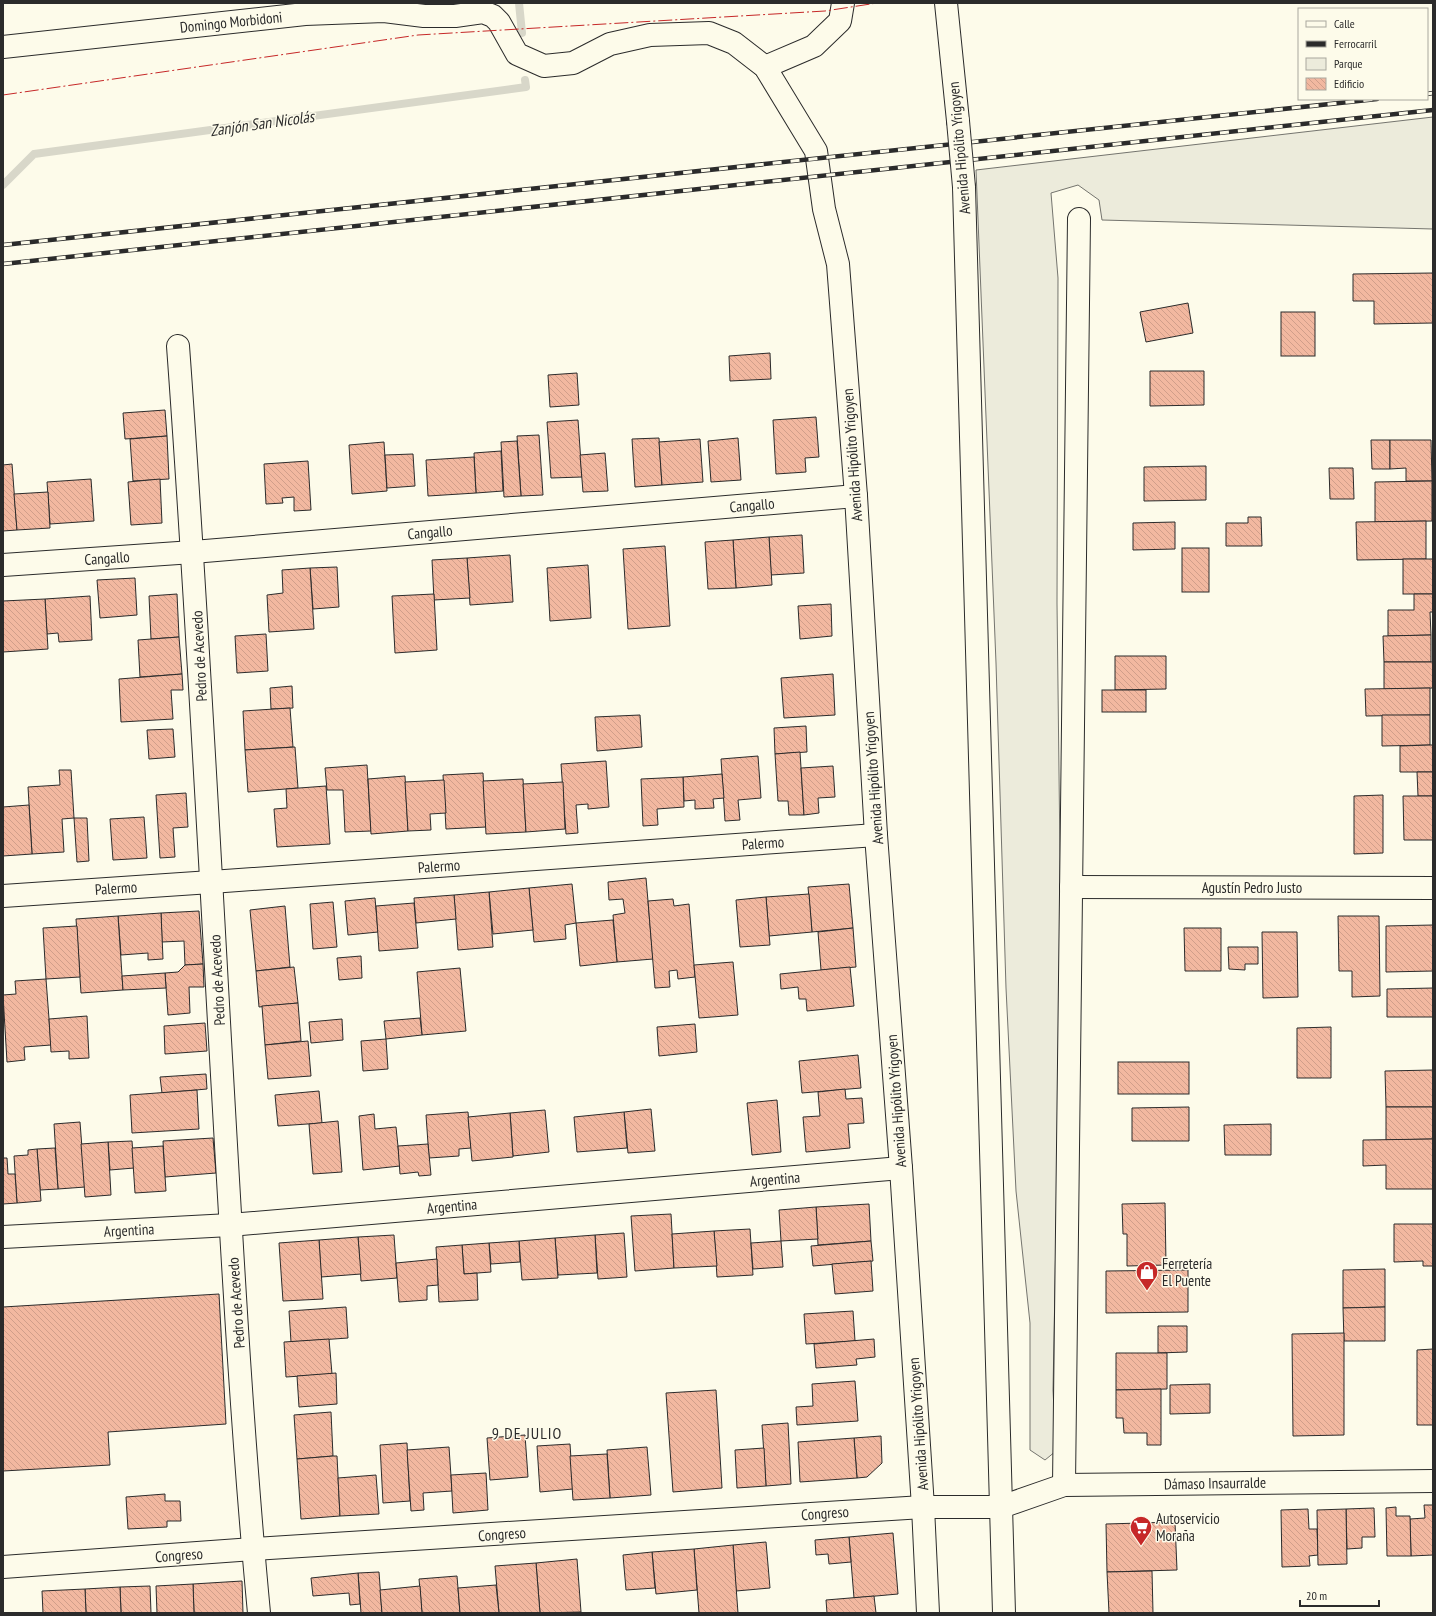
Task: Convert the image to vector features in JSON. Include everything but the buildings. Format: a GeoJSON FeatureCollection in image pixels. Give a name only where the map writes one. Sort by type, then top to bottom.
{"type":"FeatureCollection","features":[{"type":"Feature","properties":{"kind":"street"},"geometry":{"type":"LineString","coordinates":[[765,67],[814,46],[840,21],[843,3]]}},
{"type":"Feature","properties":{"kind":"street","name":"Avenida Hipólito Yrigoyen"},"geometry":{"type":"LineString","coordinates":[[946,3],[964,187],[1004,1613]]}},
{"type":"Feature","properties":{"kind":"street","name":"Domingo Morbidoni"},"geometry":{"type":"LineString","coordinates":[[3,47],[304,8],[384,11],[424,16],[455,16],[483,12],[493,16],[498,22],[516,54],[544,66],[573,63],[610,44],[650,35],[709,33],[734,43],[765,67]]}},
{"type":"Feature","properties":{"kind":"street","name":"Avenida Hipólito Yrigoyen"},"geometry":{"type":"LineString","coordinates":[[765,67],[816,151],[824,209],[838,264],[856,496],[876,835],[901,1168],[923,1507],[928,1613]]}},
{"type":"Feature","properties":{"kind":"street"},"geometry":{"type":"LineString","coordinates":[[1064,1485],[1079,219]]}},
{"type":"Feature","properties":{"kind":"street","name":"Pedro de Acevedo"},"geometry":{"type":"LineString","coordinates":[[178,346],[193,552],[230,1225],[253,1550],[259,1613]]}},
{"type":"Feature","properties":{"kind":"street","name":"Cangallo"},"geometry":{"type":"LineString","coordinates":[[3,565],[193,552],[856,496]]}},
{"type":"Feature","properties":{"kind":"street","name":"Palermo"},"geometry":{"type":"LineString","coordinates":[[3,896],[876,835]]}},
{"type":"Feature","properties":{"kind":"street","name":"Agustín Pedro Justo"},"geometry":{"type":"LineString","coordinates":[[1071,887],[1433,888]]}},
{"type":"Feature","properties":{"kind":"street","name":"Argentina"},"geometry":{"type":"LineString","coordinates":[[3,1237],[230,1225],[901,1168]]}},
{"type":"Feature","properties":{"kind":"street","name":"Dámaso Insaurralde"},"geometry":{"type":"LineString","coordinates":[[1001,1507],[1064,1485],[1433,1481]]}},
{"type":"Feature","properties":{"kind":"street","name":"Congreso"},"geometry":{"type":"LineString","coordinates":[[3,1567],[923,1507],[1001,1507]]}},
{"type":"Feature","properties":{"kind":"green space"},"geometry":{"type":"Polygon","coordinates":[[[1433,117],[1433,229],[1102,220],[1099,200],[1078,185],[1051,193],[1058,278],[1057,603],[1060,857],[1059,1077],[1053,1390],[1056,1451],[1045,1460],[1030,1450],[1030,1323],[1016,1191],[1006,988],[996,663],[976,170],[1433,117]]]}},
{"type":"Feature","properties":{"kind":"waterway","name":"Zanjón San Nicolás"},"geometry":{"type":"LineString","coordinates":[[519,3],[522,33]]}},
{"type":"Feature","properties":{"kind":"waterway","name":"Zanjón San Nicolás"},"geometry":{"type":"LineString","coordinates":[[3,185],[34,154],[526,87],[525,80]]}},
{"type":"Feature","properties":{"kind":"railway"},"geometry":{"type":"LineString","coordinates":[[1428,94],[1433,93]]}},
{"type":"Feature","properties":{"kind":"railway"},"geometry":{"type":"LineString","coordinates":[[3,245],[1368,100]]}},
{"type":"Feature","properties":{"kind":"railway"},"geometry":{"type":"LineString","coordinates":[[3,264],[1433,110]]}},
{"type":"Feature","properties":{"kind":"power"},"geometry":{"type":"LineString","coordinates":[[3,95],[418,35],[825,11],[877,3]]}},
{"type":"Feature","properties":{"kind":"place","name":"Ferretería El Puente"},"geometry":{"type":"Point","coordinates":[1147,1292]}},
{"type":"Feature","properties":{"kind":"place","name":"Autoservicio Moraña"},"geometry":{"type":"Point","coordinates":[1141,1546]}},
{"type":"Feature","properties":{"kind":"district","name":"9 DE JULIO"},"geometry":{"type":"Point","coordinates":[527,1433]}}]}
